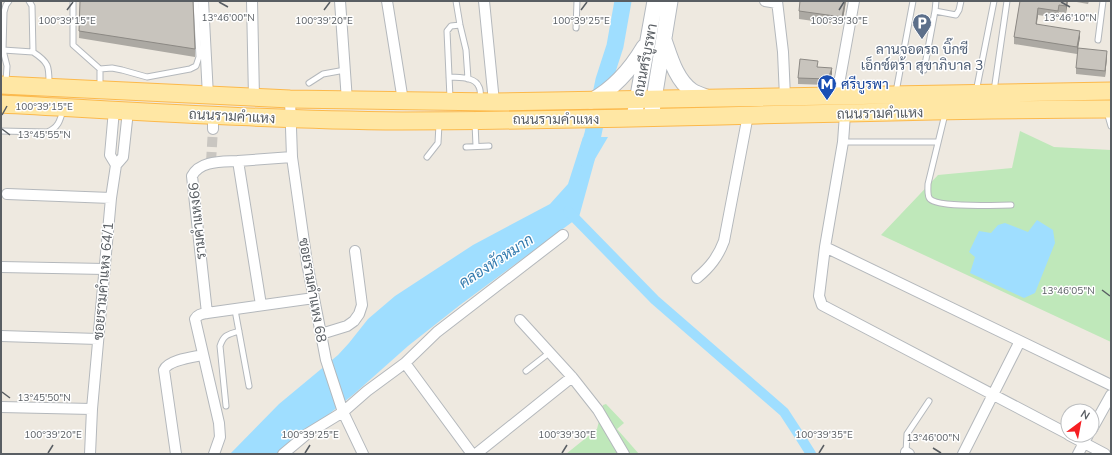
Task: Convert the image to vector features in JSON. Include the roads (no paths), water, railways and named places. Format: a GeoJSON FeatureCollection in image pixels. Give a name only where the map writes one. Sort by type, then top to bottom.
{"type":"FeatureCollection","features":[{"type":"Feature","properties":{"kind":"main road","name":"ถนนรามคำแหง"},"geometry":{"type":"LineString","coordinates":[[3,85],[254,98],[488,102],[1111,91]]}},
{"type":"Feature","properties":{"kind":"main road","name":"ถนนรามคำแหง"},"geometry":{"type":"LineString","coordinates":[[1,104],[121,111],[213,122],[292,119],[610,119],[946,111],[1109,109]]}},
{"type":"Feature","properties":{"kind":"street"},"geometry":{"type":"LineString","coordinates":[[203,1],[208,96]]}},
{"type":"Feature","properties":{"kind":"street"},"geometry":{"type":"LineString","coordinates":[[252,1],[254,98]]}},
{"type":"Feature","properties":{"kind":"street"},"geometry":{"type":"LineString","coordinates":[[340,1],[347,100]]}},
{"type":"Feature","properties":{"kind":"street"},"geometry":{"type":"LineString","coordinates":[[387,1],[403,101]]}},
{"type":"Feature","properties":{"kind":"street"},"geometry":{"type":"LineString","coordinates":[[484,1],[488,102]]}},
{"type":"Feature","properties":{"kind":"street","name":"ถนนศรีบูรพา"},"geometry":{"type":"LineString","coordinates":[[655,1],[656,39]]}},
{"type":"Feature","properties":{"kind":"street","name":"ถนนศรีบูรพา"},"geometry":{"type":"LineString","coordinates":[[634,118],[645,100],[656,39],[670,1]]}},
{"type":"Feature","properties":{"kind":"street"},"geometry":{"type":"LineString","coordinates":[[765,1],[777,2],[783,52],[785,97]]}},
{"type":"Feature","properties":{"kind":"street"},"geometry":{"type":"LineString","coordinates":[[837,95],[854,1]]}},
{"type":"Feature","properties":{"kind":"street"},"geometry":{"type":"LineString","coordinates":[[591,101],[615,85],[656,39],[682,80],[692,91],[710,98]]}},
{"type":"Feature","properties":{"kind":"street","name":"ซอยรามคำแหง 68"},"geometry":{"type":"LineString","coordinates":[[290,99],[292,119],[292,157],[314,298],[326,360],[342,410],[363,454]]}},
{"type":"Feature","properties":{"kind":"street","name":"ถนนศรีบูรพา"},"geometry":{"type":"LineString","coordinates":[[645,100],[651,118]]}},
{"type":"Feature","properties":{"kind":"street"},"geometry":{"type":"LineString","coordinates":[[116,165],[110,155],[121,111]]}},
{"type":"Feature","properties":{"kind":"street","name":"ซอยรามคำแหง 64/1"},"geometry":{"type":"LineString","coordinates":[[90,454],[92,409],[111,198],[116,165],[123,157],[121,111]]}},
{"type":"Feature","properties":{"kind":"street"},"geometry":{"type":"LineString","coordinates":[[845,114],[843,142],[825,247],[819,296],[822,305],[1060,431]]}},
{"type":"Feature","properties":{"kind":"street"},"geometry":{"type":"LineString","coordinates":[[697,278],[709,267],[718,255],[724,241],[748,115]]}},
{"type":"Feature","properties":{"kind":"street","name":"รามคำแหง66"},"geometry":{"type":"LineString","coordinates":[[207,313],[192,176],[195,170],[199,166],[211,163],[292,157]]}},
{"type":"Feature","properties":{"kind":"street"},"geometry":{"type":"LineString","coordinates":[[238,161],[261,305]]}},
{"type":"Feature","properties":{"kind":"street"},"geometry":{"type":"LineString","coordinates":[[6,194],[111,198]]}},
{"type":"Feature","properties":{"kind":"street"},"geometry":{"type":"LineString","coordinates":[[283,454],[307,434],[405,363],[436,332],[563,235]]}},
{"type":"Feature","properties":{"kind":"street"},"geometry":{"type":"LineString","coordinates":[[825,247],[1111,385]]}},
{"type":"Feature","properties":{"kind":"street"},"geometry":{"type":"LineString","coordinates":[[321,334],[347,326],[354,321],[359,314],[362,305],[355,251]]}},
{"type":"Feature","properties":{"kind":"street"},"geometry":{"type":"LineString","coordinates":[[1,267],[105,269]]}},
{"type":"Feature","properties":{"kind":"street"},"geometry":{"type":"LineString","coordinates":[[214,454],[220,437],[219,422],[195,319],[200,314],[314,298]]}},
{"type":"Feature","properties":{"kind":"street"},"geometry":{"type":"LineString","coordinates":[[520,320],[572,377],[598,410],[624,454]]}},
{"type":"Feature","properties":{"kind":"street"},"geometry":{"type":"LineString","coordinates":[[1,336],[98,339]]}},
{"type":"Feature","properties":{"kind":"street"},"geometry":{"type":"LineString","coordinates":[[962,454],[1020,341]]}},
{"type":"Feature","properties":{"kind":"street"},"geometry":{"type":"LineString","coordinates":[[176,454],[164,370],[166,366],[171,363],[204,355]]}},
{"type":"Feature","properties":{"kind":"street"},"geometry":{"type":"LineString","coordinates":[[405,363],[472,454]]}},
{"type":"Feature","properties":{"kind":"street"},"geometry":{"type":"LineString","coordinates":[[476,454],[572,377]]}},
{"type":"Feature","properties":{"kind":"street"},"geometry":{"type":"LineString","coordinates":[[1100,414],[1111,395]]}},
{"type":"Feature","properties":{"kind":"street"},"geometry":{"type":"LineString","coordinates":[[1,407],[92,409]]}},
{"type":"Feature","properties":{"kind":"street"},"geometry":{"type":"LineString","coordinates":[[1078,454],[1084,443]]}},
{"type":"Feature","properties":{"kind":"street"},"geometry":{"type":"LineString","coordinates":[[1091,443],[1105,454]]}},
{"type":"Feature","properties":{"kind":"lane"},"geometry":{"type":"LineString","coordinates":[[3,85],[7,66],[3,50],[4,12],[9,1]]}},
{"type":"Feature","properties":{"kind":"lane"},"geometry":{"type":"LineString","coordinates":[[29,1],[32,6],[33,52]]}},
{"type":"Feature","properties":{"kind":"lane"},"geometry":{"type":"LineString","coordinates":[[73,1],[73,45],[100,69],[122,70],[147,77],[190,69],[196,66],[199,57],[196,1]]}},
{"type":"Feature","properties":{"kind":"lane"},"geometry":{"type":"LineString","coordinates":[[456,1],[466,50],[468,78]]}},
{"type":"Feature","properties":{"kind":"lane"},"geometry":{"type":"LineString","coordinates":[[576,28],[577,1]]}},
{"type":"Feature","properties":{"kind":"lane"},"geometry":{"type":"LineString","coordinates":[[895,94],[913,1]]}},
{"type":"Feature","properties":{"kind":"lane"},"geometry":{"type":"LineString","coordinates":[[924,70],[936,1]]}},
{"type":"Feature","properties":{"kind":"lane"},"geometry":{"type":"LineString","coordinates":[[935,11],[956,15],[961,1]]}},
{"type":"Feature","properties":{"kind":"lane"},"geometry":{"type":"LineString","coordinates":[[976,93],[994,1]]}},
{"type":"Feature","properties":{"kind":"lane"},"geometry":{"type":"LineString","coordinates":[[994,92],[1007,1]]}},
{"type":"Feature","properties":{"kind":"lane"},"geometry":{"type":"LineString","coordinates":[[1098,40],[1103,1]]}},
{"type":"Feature","properties":{"kind":"lane"},"geometry":{"type":"LineString","coordinates":[[450,101],[447,31],[452,26],[460,26]]}},
{"type":"Feature","properties":{"kind":"lane"},"geometry":{"type":"LineString","coordinates":[[3,50],[33,52],[46,63],[49,69],[49,87]]}},
{"type":"Feature","properties":{"kind":"lane"},"geometry":{"type":"LineString","coordinates":[[100,69],[100,90]]}},
{"type":"Feature","properties":{"kind":"lane"},"geometry":{"type":"LineString","coordinates":[[309,83],[323,74],[345,70]]}},
{"type":"Feature","properties":{"kind":"lane"},"geometry":{"type":"LineString","coordinates":[[449,77],[468,78],[476,82],[488,102]]}},
{"type":"Feature","properties":{"kind":"lane"},"geometry":{"type":"LineString","coordinates":[[1,131],[48,132],[54,130],[59,123],[64,107]]}},
{"type":"Feature","properties":{"kind":"lane"},"geometry":{"type":"LineString","coordinates":[[1109,109],[1111,126]]}},
{"type":"Feature","properties":{"kind":"lane"},"geometry":{"type":"LineString","coordinates":[[946,111],[928,184],[928,196],[930,199],[937,203],[951,204],[1010,204]]}},
{"type":"Feature","properties":{"kind":"lane"},"geometry":{"type":"LineString","coordinates":[[427,157],[438,143],[439,120]]}},
{"type":"Feature","properties":{"kind":"lane"},"geometry":{"type":"LineString","coordinates":[[474,120],[476,146]]}},
{"type":"Feature","properties":{"kind":"lane"},"geometry":{"type":"LineString","coordinates":[[843,142],[938,142]]}},
{"type":"Feature","properties":{"kind":"lane"},"geometry":{"type":"LineString","coordinates":[[466,147],[488,146]]}},
{"type":"Feature","properties":{"kind":"lane"},"geometry":{"type":"LineString","coordinates":[[235,310],[249,386]]}},
{"type":"Feature","properties":{"kind":"lane"},"geometry":{"type":"LineString","coordinates":[[226,406],[220,346],[225,336],[239,331]]}},
{"type":"Feature","properties":{"kind":"lane"},"geometry":{"type":"LineString","coordinates":[[526,372],[549,353]]}},
{"type":"Feature","properties":{"kind":"lane"},"geometry":{"type":"LineString","coordinates":[[907,453],[907,434],[929,401]]}},
{"type":"Feature","properties":{"kind":"water"},"geometry":{"type":"Polygon","coordinates":[[[583,137],[608,137],[595,159],[579,217],[460,305],[408,346],[354,394],[279,454],[230,454],[279,404],[338,355],[368,319],[395,296],[473,245],[550,204],[568,184],[583,137]]]}},
{"type":"Feature","properties":{"kind":"water"},"geometry":{"type":"Polygon","coordinates":[[[1037,220],[1053,230],[1055,243],[1035,293],[1024,298],[970,273],[975,257],[969,252],[979,231],[991,233],[998,225],[1005,223],[1028,232],[1037,220]]]}},
{"type":"Feature","properties":{"kind":"waterway","name":"คลองหัวหมาก"},"geometry":{"type":"LineString","coordinates":[[586,158],[593,134],[604,80],[615,46],[623,1]]}},
{"type":"Feature","properties":{"kind":"waterway"},"geometry":{"type":"LineString","coordinates":[[568,211],[655,300],[784,412],[811,454]]}},
{"type":"Feature","properties":{"kind":"tunnel"},"geometry":{"type":"LineString","coordinates":[[211,162],[213,129]]}},
{"type":"Feature","properties":{"kind":"place","name":"ลานจอดรถ บิ๊กซี เอ็กซ์ตร้า สุขาภิบาล 3"},"geometry":{"type":"Point","coordinates":[922,40]}},
{"type":"Feature","properties":{"kind":"place","name":"ศรีบูรพา"},"geometry":{"type":"Point","coordinates":[827,101]}}]}
